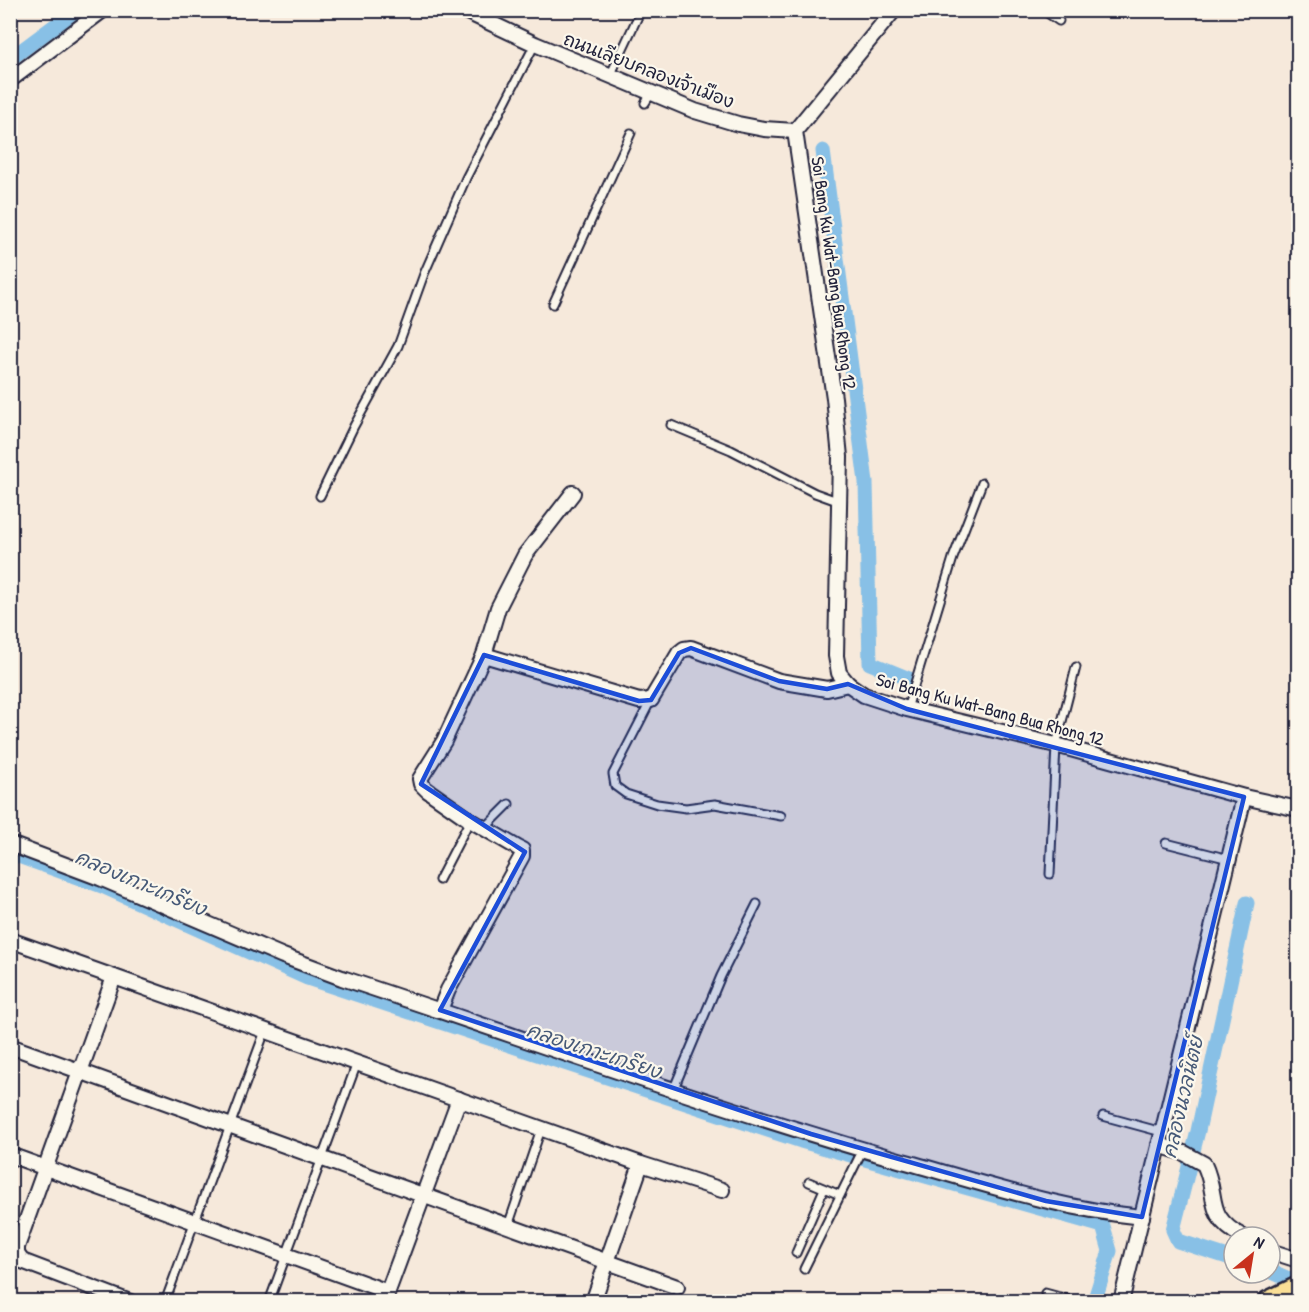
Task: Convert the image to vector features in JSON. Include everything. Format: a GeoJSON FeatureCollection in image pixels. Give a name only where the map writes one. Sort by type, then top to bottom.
{"type":"FeatureCollection","features":[{"type":"Feature","properties":{"kind":"main road"},"geometry":{"type":"LineString","coordinates":[[1269,1302],[1299,1288]]}},
{"type":"Feature","properties":{"kind":"street"},"geometry":{"type":"LineString","coordinates":[[10,80],[103,10]]}},
{"type":"Feature","properties":{"kind":"street","name":"ถนนเลียบคลองเจ้าเมือง"},"geometry":{"type":"LineString","coordinates":[[463,10],[609,76],[648,97],[738,124],[795,131]]}},
{"type":"Feature","properties":{"kind":"street"},"geometry":{"type":"LineString","coordinates":[[795,131],[894,10]]}},
{"type":"Feature","properties":{"kind":"street","name":"Soi Bang Ku Wat-Bang Bua Rhong 12"},"geometry":{"type":"LineString","coordinates":[[795,131],[834,398],[840,458],[836,656],[839,673],[848,684],[864,695],[908,709],[1056,745],[1244,797],[1299,809]]}},
{"type":"Feature","properties":{"kind":"street"},"geometry":{"type":"LineString","coordinates":[[440,1010],[448,990],[522,856],[522,850],[470,820],[427,790],[421,784],[420,779],[444,741],[483,655],[498,608],[525,555],[573,493]]}},
{"type":"Feature","properties":{"kind":"street"},"geometry":{"type":"LineString","coordinates":[[483,655],[639,701],[651,700],[679,653],[691,648],[779,681],[827,689],[848,684]]}},
{"type":"Feature","properties":{"kind":"street"},"geometry":{"type":"LineString","coordinates":[[1121,1302],[1244,797]]}},
{"type":"Feature","properties":{"kind":"street"},"geometry":{"type":"LineString","coordinates":[[10,844],[100,878],[283,956],[862,1151],[1046,1201],[1104,1214],[1142,1217]]}},
{"type":"Feature","properties":{"kind":"street"},"geometry":{"type":"LineString","coordinates":[[11,940],[541,1129],[722,1190]]}},
{"type":"Feature","properties":{"kind":"street"},"geometry":{"type":"LineString","coordinates":[[114,977],[17,1247],[17,1254],[22,1261],[130,1302]]}},
{"type":"Feature","properties":{"kind":"street"},"geometry":{"type":"LineString","coordinates":[[10,1046],[677,1287]]}},
{"type":"Feature","properties":{"kind":"street"},"geometry":{"type":"LineString","coordinates":[[10,1155],[286,1256],[386,1297],[459,1099]]}},
{"type":"Feature","properties":{"kind":"street"},"geometry":{"type":"LineString","coordinates":[[1161,1138],[1200,1162],[1206,1169],[1217,1216],[1225,1225]]}},
{"type":"Feature","properties":{"kind":"street"},"geometry":{"type":"LineString","coordinates":[[593,1302],[642,1164]]}},
{"type":"Feature","properties":{"kind":"street"},"geometry":{"type":"LineString","coordinates":[[1282,1255],[1299,1260]]}},
{"type":"Feature","properties":{"kind":"lane"},"geometry":{"type":"LineString","coordinates":[[609,76],[641,10]]}},
{"type":"Feature","properties":{"kind":"lane"},"geometry":{"type":"LineString","coordinates":[[1043,10],[1059,21]]}},
{"type":"Feature","properties":{"kind":"lane"},"geometry":{"type":"LineString","coordinates":[[320,496],[354,426],[398,346],[424,274],[466,178],[534,44]]}},
{"type":"Feature","properties":{"kind":"lane"},"geometry":{"type":"LineString","coordinates":[[553,304],[631,133]]}},
{"type":"Feature","properties":{"kind":"lane"},"geometry":{"type":"LineString","coordinates":[[671,425],[731,450],[815,493],[840,502]]}},
{"type":"Feature","properties":{"kind":"lane"},"geometry":{"type":"LineString","coordinates":[[908,709],[953,558],[982,483]]}},
{"type":"Feature","properties":{"kind":"lane"},"geometry":{"type":"LineString","coordinates":[[1050,874],[1056,745],[1076,667]]}},
{"type":"Feature","properties":{"kind":"lane"},"geometry":{"type":"LineString","coordinates":[[651,700],[614,774],[615,786],[626,794],[657,804],[686,808],[716,804],[781,816]]}},
{"type":"Feature","properties":{"kind":"lane"},"geometry":{"type":"LineString","coordinates":[[485,828],[509,804]]}},
{"type":"Feature","properties":{"kind":"lane"},"geometry":{"type":"LineString","coordinates":[[439,880],[470,820]]}},
{"type":"Feature","properties":{"kind":"lane"},"geometry":{"type":"LineString","coordinates":[[1166,843],[1229,859]]}},
{"type":"Feature","properties":{"kind":"lane"},"geometry":{"type":"LineString","coordinates":[[674,1088],[721,976],[757,904]]}},
{"type":"Feature","properties":{"kind":"lane"},"geometry":{"type":"LineString","coordinates":[[165,1302],[265,1031]]}},
{"type":"Feature","properties":{"kind":"lane"},"geometry":{"type":"LineString","coordinates":[[269,1302],[357,1063]]}},
{"type":"Feature","properties":{"kind":"lane"},"geometry":{"type":"LineString","coordinates":[[1102,1116],[1161,1138]]}},
{"type":"Feature","properties":{"kind":"lane"},"geometry":{"type":"LineString","coordinates":[[508,1226],[541,1129]]}},
{"type":"Feature","properties":{"kind":"lane"},"geometry":{"type":"LineString","coordinates":[[804,1269],[862,1151]]}},
{"type":"Feature","properties":{"kind":"lane"},"geometry":{"type":"LineString","coordinates":[[809,1182],[840,1196]]}},
{"type":"Feature","properties":{"kind":"lane"},"geometry":{"type":"LineString","coordinates":[[796,1253],[824,1189]]}},
{"type":"Feature","properties":{"kind":"lane"},"geometry":{"type":"LineString","coordinates":[[1046,1293],[1078,1302]]}},
{"type":"Feature","properties":{"kind":"highlighted area"},"geometry":{"type":"Polygon","coordinates":[[[691,648],[779,681],[827,689],[848,684],[907,709],[1244,797],[1142,1217],[1046,1201],[811,1134],[440,1010],[525,852],[421,784],[484,655],[639,701],[651,700],[679,653],[691,648]]]}},
{"type":"Feature","properties":{"kind":"waterway"},"geometry":{"type":"LineString","coordinates":[[10,59],[76,10]]}},
{"type":"Feature","properties":{"kind":"waterway"},"geometry":{"type":"LineString","coordinates":[[823,151],[866,482],[870,663],[909,679]]}},
{"type":"Feature","properties":{"kind":"waterway","name":"คลองเกาะเกรียง"},"geometry":{"type":"LineString","coordinates":[[10,853],[102,886],[307,978],[801,1141],[1103,1226],[1110,1251],[1094,1302]]}},
{"type":"Feature","properties":{"kind":"waterway","name":"คลองนวลนิตย์"},"geometry":{"type":"LineString","coordinates":[[1222,1255],[1178,1241],[1173,1230],[1198,1131],[1247,903]]}},
{"type":"Feature","properties":{"kind":"waterway","name":"คลองนวลนิตย์"},"geometry":{"type":"LineString","coordinates":[[1282,1276],[1298,1283]]}}]}
